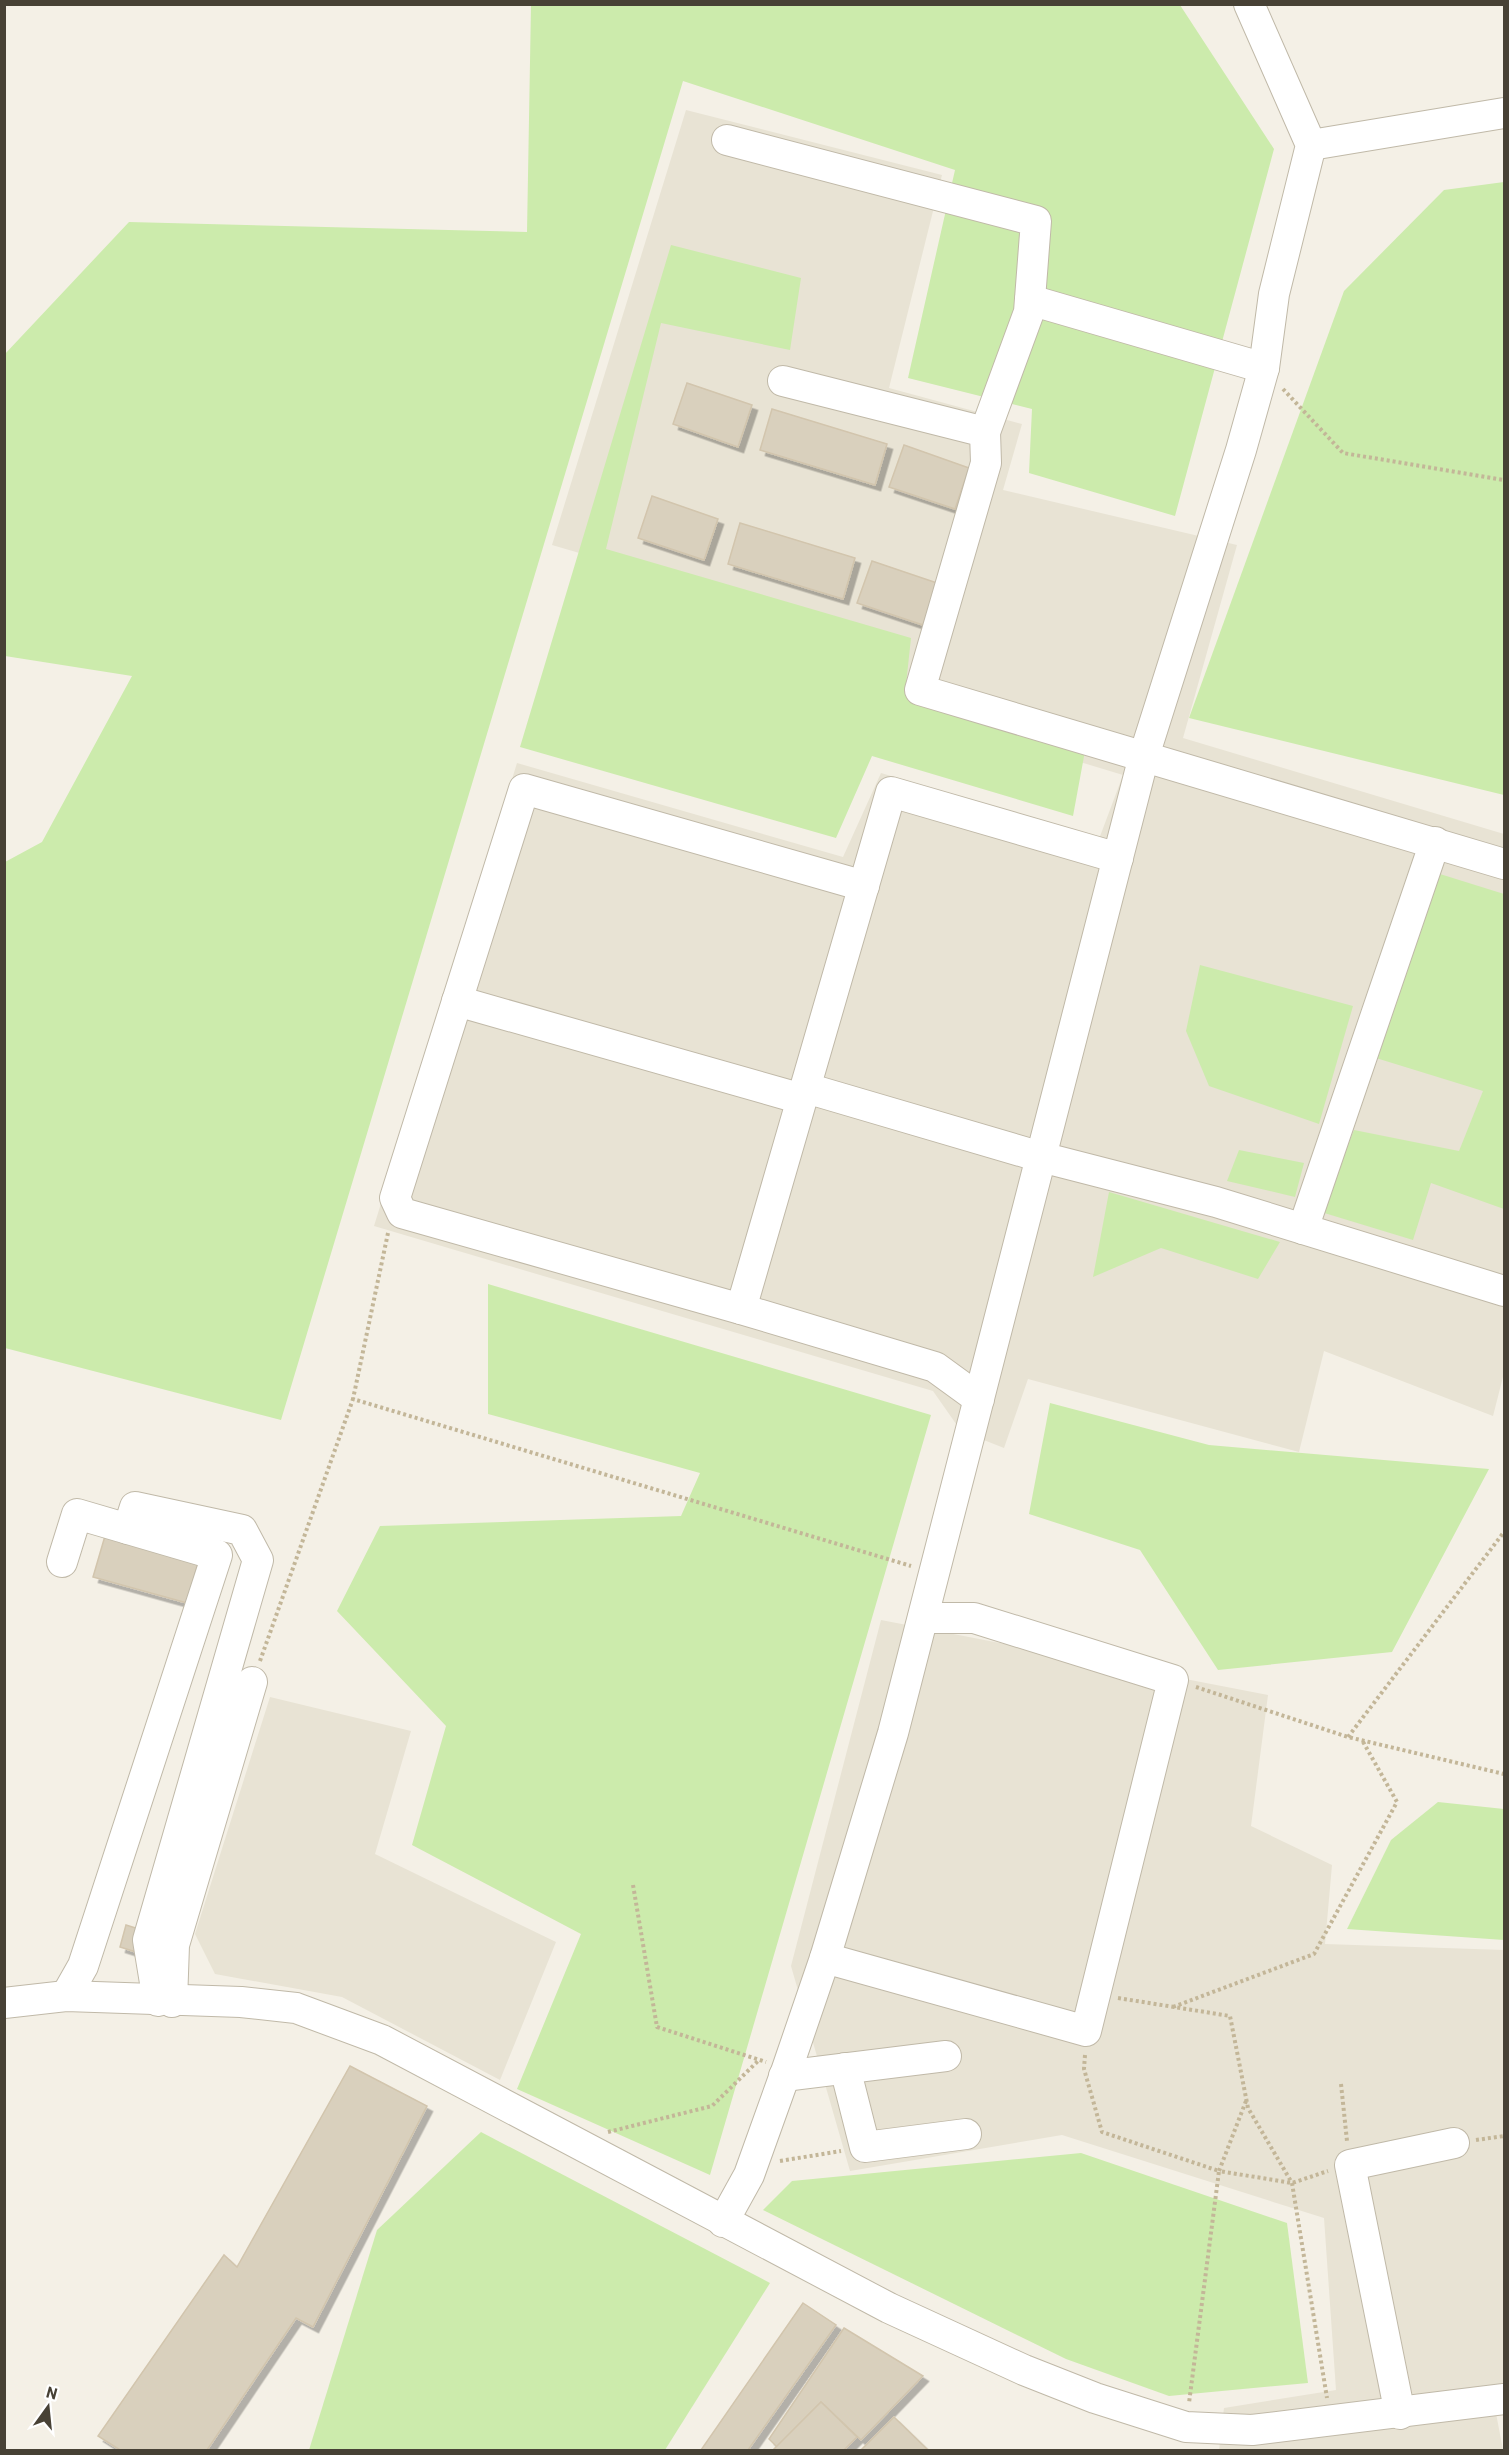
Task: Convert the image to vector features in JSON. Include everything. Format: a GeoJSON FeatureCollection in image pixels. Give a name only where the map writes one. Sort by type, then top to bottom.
{"type":"FeatureCollection","features":[{"type":"Feature","properties":{"kind":"street"},"geometry":{"type":"LineString","coordinates":[[723,2222],[753,2166],[777,2068],[825,1958],[893,1733],[1144,756],[1241,450],[1264,369],[1274,294],[1311,145],[1249,4]]}},
{"type":"Feature","properties":{"kind":"street"},"geometry":{"type":"LineString","coordinates":[[1311,145],[1504,113]]}},
{"type":"Feature","properties":{"kind":"street"},"geometry":{"type":"LineString","coordinates":[[727,140],[1036,221],[1029,312],[985,432],[986,464],[920,690],[1504,864]]}},
{"type":"Feature","properties":{"kind":"street"},"geometry":{"type":"LineString","coordinates":[[1029,300],[1264,369]]}},
{"type":"Feature","properties":{"kind":"street"},"geometry":{"type":"LineString","coordinates":[[783,381],[985,432]]}},
{"type":"Feature","properties":{"kind":"street"},"geometry":{"type":"LineString","coordinates":[[864,886],[524,789],[395,1198],[402,1214],[741,1309],[935,1367],[979,1399]]}},
{"type":"Feature","properties":{"kind":"street"},"geometry":{"type":"LineString","coordinates":[[741,1309],[891,792],[1118,858]]}},
{"type":"Feature","properties":{"kind":"street"},"geometry":{"type":"LineString","coordinates":[[1303,1229],[1435,842]]}},
{"type":"Feature","properties":{"kind":"street"},"geometry":{"type":"LineString","coordinates":[[457,1001],[1216,1202],[1504,1291]]}},
{"type":"Feature","properties":{"kind":"street"},"geometry":{"type":"LineString","coordinates":[[128,1529],[135,1507],[242,1530],[258,1560],[148,1940],[165,2001]]}},
{"type":"Feature","properties":{"kind":"street"},"geometry":{"type":"LineString","coordinates":[[62,1562],[77,1514],[217,1555],[83,1966],[66,1996]]}},
{"type":"Feature","properties":{"kind":"street"},"geometry":{"type":"LineString","coordinates":[[825,1958],[1086,2031],[1173,1680],[974,1618],[923,1617]]}},
{"type":"Feature","properties":{"kind":"street"},"geometry":{"type":"LineString","coordinates":[[165,2001],[174,1945],[252,1682]]}},
{"type":"Feature","properties":{"kind":"street"},"geometry":{"type":"LineString","coordinates":[[4,2003],[66,1996],[241,2002],[296,2008],[382,2040],[889,2308],[1024,2370],[1095,2398],[1186,2427],[1236,2440],[1252,2430],[1400,2414],[1504,2399]]}},
{"type":"Feature","properties":{"kind":"street"},"geometry":{"type":"LineString","coordinates":[[777,2068],[845,2068],[946,2056]]}},
{"type":"Feature","properties":{"kind":"street"},"geometry":{"type":"LineString","coordinates":[[845,2068],[865,2148],[966,2134]]}},
{"type":"Feature","properties":{"kind":"street"},"geometry":{"type":"LineString","coordinates":[[1400,2414],[1350,2164],[1454,2143]]}},
{"type":"Feature","properties":{"kind":"path"},"geometry":{"type":"LineString","coordinates":[[1264,369],[1343,453],[1504,480]]}},
{"type":"Feature","properties":{"kind":"path"},"geometry":{"type":"LineString","coordinates":[[252,1682],[353,1399],[395,1198]]}},
{"type":"Feature","properties":{"kind":"path"},"geometry":{"type":"LineString","coordinates":[[353,1399],[934,1573]]}},
{"type":"Feature","properties":{"kind":"path"},"geometry":{"type":"LineString","coordinates":[[1348,1737],[1504,1532]]}},
{"type":"Feature","properties":{"kind":"path"},"geometry":{"type":"LineString","coordinates":[[1173,1680],[1348,1737],[1504,1774]]}},
{"type":"Feature","properties":{"kind":"path"},"geometry":{"type":"LineString","coordinates":[[1173,2007],[1314,1954],[1397,1802],[1362,1740]]}},
{"type":"Feature","properties":{"kind":"path"},"geometry":{"type":"LineString","coordinates":[[633,1885],[657,2027],[777,2068]]}},
{"type":"Feature","properties":{"kind":"path"},"geometry":{"type":"LineString","coordinates":[[1095,1995],[1230,2016],[1248,2109],[1292,2183],[1331,2422]]}},
{"type":"Feature","properties":{"kind":"path"},"geometry":{"type":"LineString","coordinates":[[1086,2031],[1084,2068],[1102,2132],[1219,2171],[1292,2183],[1350,2164],[1341,2084]]}},
{"type":"Feature","properties":{"kind":"path"},"geometry":{"type":"LineString","coordinates":[[572,2141],[712,2106],[777,2068]]}},
{"type":"Feature","properties":{"kind":"path"},"geometry":{"type":"LineString","coordinates":[[1186,2427],[1219,2171],[1246,2100]]}},
{"type":"Feature","properties":{"kind":"path"},"geometry":{"type":"LineString","coordinates":[[753,2166],[865,2148]]}},
{"type":"Feature","properties":{"kind":"shaded area"},"geometry":{"type":"Polygon","coordinates":[[[686,110],[942,175],[889,388],[1022,424],[1003,490],[1237,545],[1183,738],[1504,834],[1504,1373],[1493,1416],[1324,1351],[1299,1452],[1028,1379],[1004,1448],[961,1431],[933,1391],[374,1226],[517,763],[843,857],[881,773],[1099,839],[1123,775],[892,705],[901,647],[552,545],[686,110]]]}},
{"type":"Feature","properties":{"kind":"shaded area"},"geometry":{"type":"Polygon","coordinates":[[[881,1620],[1268,1695],[1251,1826],[1332,1865],[1325,1944],[1504,1950],[1504,2383],[1491,2387],[1503,2450],[1219,2450],[1224,2408],[1336,2390],[1324,2218],[1062,2135],[850,2171],[791,1966],[881,1620]]]}},
{"type":"Feature","properties":{"kind":"shaded area"},"geometry":{"type":"Polygon","coordinates":[[[270,1697],[411,1731],[375,1854],[556,1942],[500,2080],[342,1997],[215,1974],[195,1934],[270,1697]]]}},
{"type":"Feature","properties":{"kind":"green space"},"geometry":{"type":"Polygon","coordinates":[[[531,5],[1180,5],[1274,149],[1175,516],[1029,473],[1032,409],[908,378],[955,170],[683,81],[281,1420],[5,1348],[5,862],[42,842],[132,676],[5,656],[4,355],[129,222],[527,232],[531,5]]]}},
{"type":"Feature","properties":{"kind":"green space"},"geometry":{"type":"Polygon","coordinates":[[[1504,182],[1504,795],[1189,718],[1344,291],[1444,190],[1504,182]]]}},
{"type":"Feature","properties":{"kind":"green space"},"geometry":{"type":"Polygon","coordinates":[[[671,245],[801,278],[790,350],[661,323],[606,549],[911,638],[905,694],[1085,751],[1073,816],[872,756],[836,838],[520,747],[671,245]]]}},
{"type":"Feature","properties":{"kind":"green space"},"geometry":{"type":"Polygon","coordinates":[[[1440,874],[1504,894],[1504,1209],[1431,1183],[1413,1240],[1321,1212],[1354,1130],[1459,1151],[1483,1091],[1376,1058],[1440,874]]]}},
{"type":"Feature","properties":{"kind":"green space"},"geometry":{"type":"Polygon","coordinates":[[[1200,965],[1353,1006],[1319,1124],[1209,1086],[1186,1031],[1200,965]]]}},
{"type":"Feature","properties":{"kind":"green space"},"geometry":{"type":"Polygon","coordinates":[[[1239,1150],[1304,1163],[1295,1197],[1227,1181],[1239,1150]]]}},
{"type":"Feature","properties":{"kind":"green space"},"geometry":{"type":"Polygon","coordinates":[[[1109,1192],[1280,1242],[1258,1279],[1161,1248],[1093,1277],[1109,1192]]]}},
{"type":"Feature","properties":{"kind":"green space"},"geometry":{"type":"Polygon","coordinates":[[[488,1284],[931,1415],[710,2175],[517,2089],[581,1934],[412,1845],[446,1726],[337,1611],[380,1526],[681,1516],[700,1473],[488,1414],[488,1284]]]}},
{"type":"Feature","properties":{"kind":"green space"},"geometry":{"type":"Polygon","coordinates":[[[1050,1403],[1209,1445],[1489,1469],[1392,1652],[1218,1670],[1140,1550],[1029,1514],[1050,1403]]]}},
{"type":"Feature","properties":{"kind":"green space"},"geometry":{"type":"Polygon","coordinates":[[[1438,1802],[1504,1809],[1504,1940],[1347,1929],[1391,1840],[1438,1802]]]}},
{"type":"Feature","properties":{"kind":"green space"},"geometry":{"type":"Polygon","coordinates":[[[481,2132],[770,2283],[665,2450],[309,2450],[377,2230],[481,2132]]]}},
{"type":"Feature","properties":{"kind":"green space"},"geometry":{"type":"Polygon","coordinates":[[[1081,2153],[1287,2223],[1308,2383],[1169,2396],[1066,2359],[763,2210],[792,2181],[1081,2153]]]}},
{"type":"Feature","properties":{"kind":"building"},"geometry":{"type":"Polygon","coordinates":[[[687,383],[752,405],[738,447],[673,424],[687,383]]]}},
{"type":"Feature","properties":{"kind":"building"},"geometry":{"type":"Polygon","coordinates":[[[772,409],[887,444],[875,485],[760,450],[772,409]]]}},
{"type":"Feature","properties":{"kind":"building"},"geometry":{"type":"Polygon","coordinates":[[[904,445],[969,468],[955,509],[889,487],[904,445]]]}},
{"type":"Feature","properties":{"kind":"building"},"geometry":{"type":"Polygon","coordinates":[[[652,496],[718,519],[704,560],[638,538],[652,496]]]}},
{"type":"Feature","properties":{"kind":"building"},"geometry":{"type":"Polygon","coordinates":[[[740,523],[855,558],[843,599],[728,564],[740,523]]]}},
{"type":"Feature","properties":{"kind":"building"},"geometry":{"type":"Polygon","coordinates":[[[872,561],[937,583],[923,625],[857,603],[872,561]]]}},
{"type":"Feature","properties":{"kind":"building"},"geometry":{"type":"Polygon","coordinates":[[[105,1536],[198,1563],[187,1603],[93,1577],[105,1536]]]}},
{"type":"Feature","properties":{"kind":"building"},"geometry":{"type":"Polygon","coordinates":[[[126,1925],[142,1930],[136,1952],[120,1947],[126,1925]]]}},
{"type":"Feature","properties":{"kind":"building"},"geometry":{"type":"Polygon","coordinates":[[[350,2066],[427,2106],[313,2327],[296,2318],[207,2450],[120,2450],[98,2436],[224,2255],[237,2267],[350,2066]]]}},
{"type":"Feature","properties":{"kind":"building"},"geometry":{"type":"Polygon","coordinates":[[[803,2303],[836,2325],[748,2450],[701,2450],[803,2303]]]}},
{"type":"Feature","properties":{"kind":"building"},"geometry":{"type":"Polygon","coordinates":[[[844,2328],[923,2376],[861,2440],[821,2402],[777,2447],[769,2439],[844,2328]]]}},
{"type":"Feature","properties":{"kind":"building"},"geometry":{"type":"Polygon","coordinates":[[[821,2402],[857,2437],[844,2450],[773,2450],[821,2402]]]}},
{"type":"Feature","properties":{"kind":"building"},"geometry":{"type":"Polygon","coordinates":[[[894,2417],[928,2450],[861,2450],[894,2417]]]}}]}
